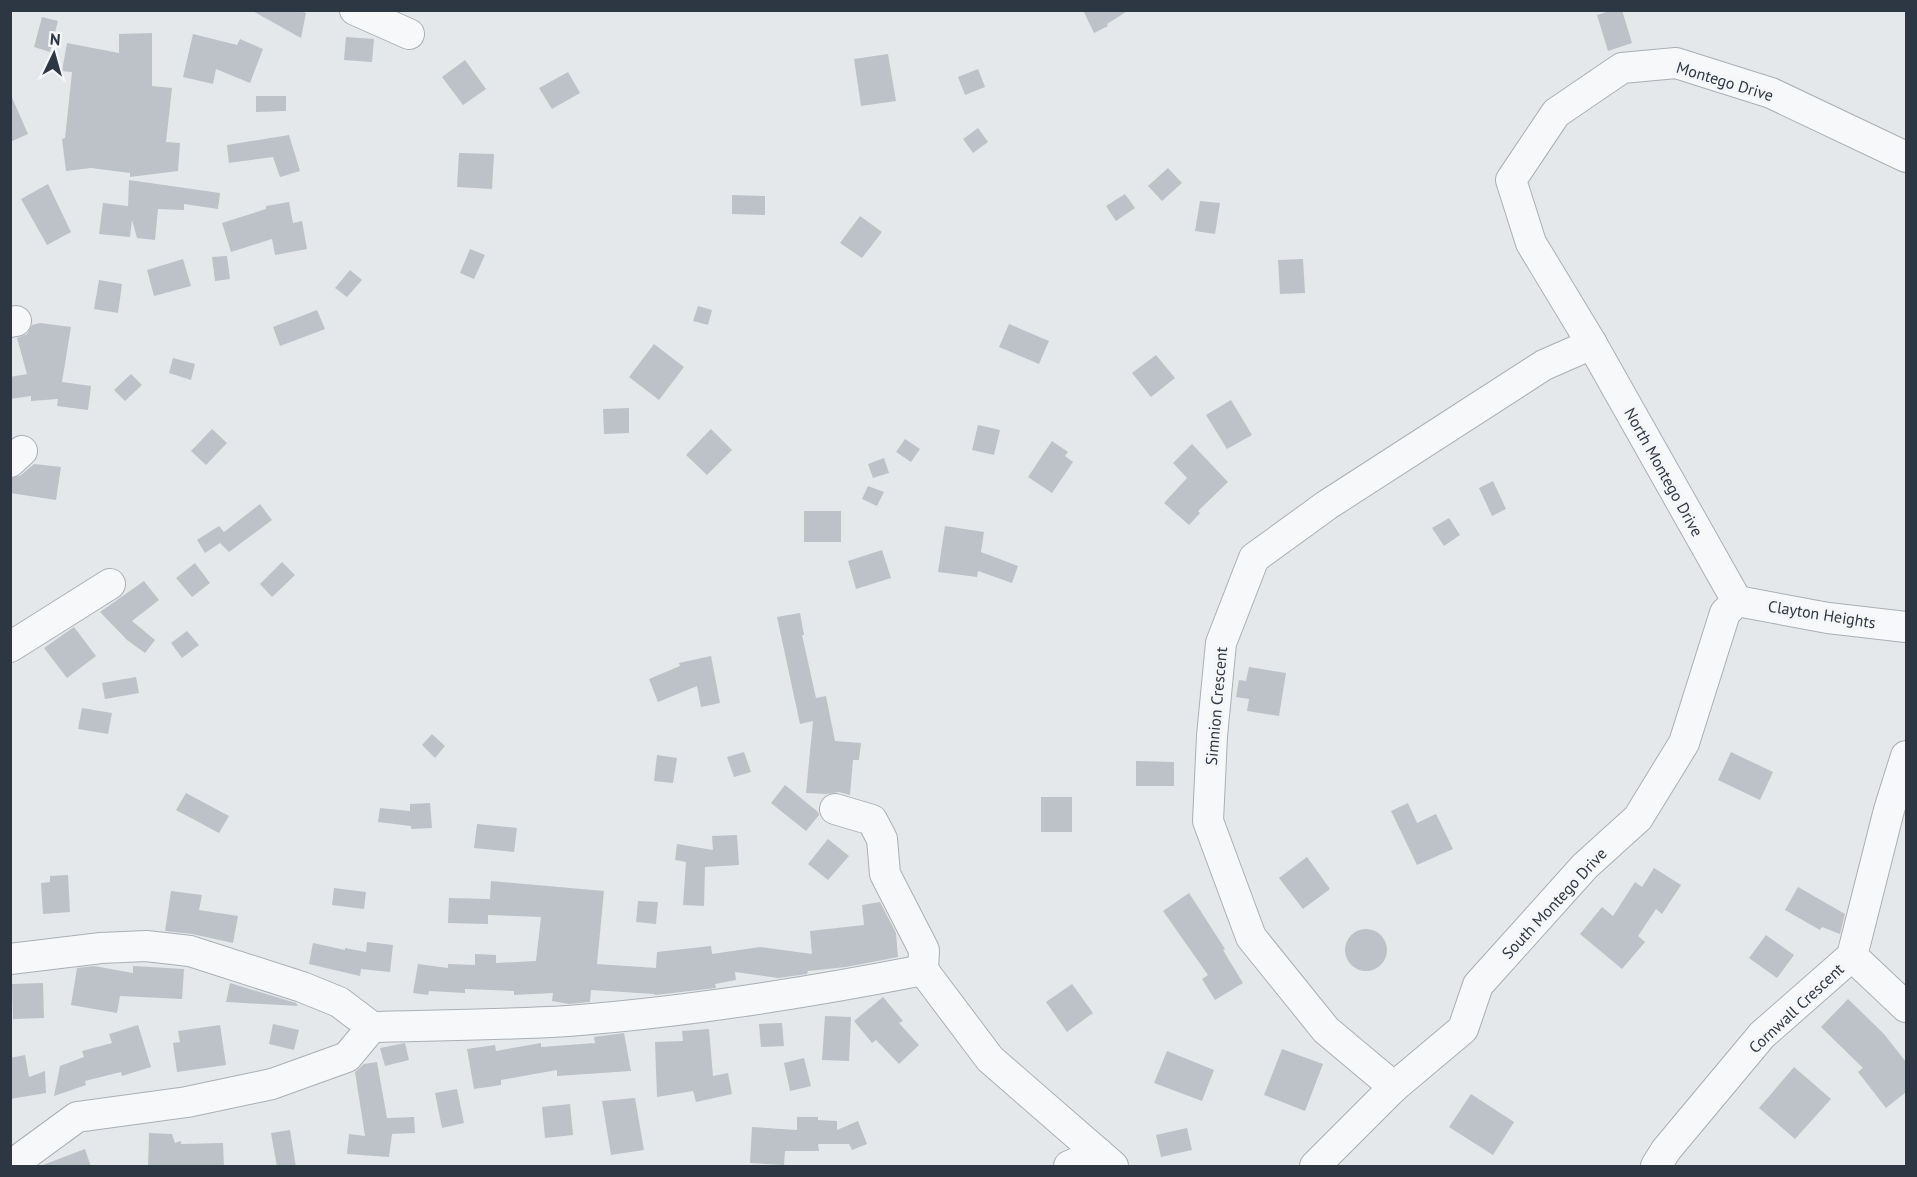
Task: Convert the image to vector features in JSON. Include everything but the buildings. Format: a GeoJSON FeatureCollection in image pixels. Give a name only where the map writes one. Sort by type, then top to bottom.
{"type":"FeatureCollection","features":[{"type":"Feature","properties":{"kind":"street"},"geometry":{"type":"LineString","coordinates":[[355,10],[409,34]]}},
{"type":"Feature","properties":{"kind":"street","name":"Montego Drive"},"geometry":{"type":"LineString","coordinates":[[1592,344],[1531,243],[1511,180],[1556,112],[1622,68],[1676,63],[1771,93],[1906,157]]}},
{"type":"Feature","properties":{"kind":"street","name":"North Montego Drive"},"geometry":{"type":"LineString","coordinates":[[1592,344],[1737,601]]}},
{"type":"Feature","properties":{"kind":"street","name":"Simnion Crescent"},"geometry":{"type":"LineString","coordinates":[[1394,1087],[1326,1030],[1251,937],[1208,821],[1212,736],[1221,643],[1254,558],[1327,505],[1544,365],[1592,344]]}},
{"type":"Feature","properties":{"kind":"street"},"geometry":{"type":"LineString","coordinates":[[10,647],[110,584]]}},
{"type":"Feature","properties":{"kind":"street","name":"Clayton Heights"},"geometry":{"type":"LineString","coordinates":[[1737,601],[1828,618],[1906,627]]}},
{"type":"Feature","properties":{"kind":"street","name":"South Montego Drive"},"geometry":{"type":"LineString","coordinates":[[1315,1167],[1394,1087],[1463,1029],[1478,985],[1585,866],[1638,818],[1684,743],[1725,613],[1737,601]]}},
{"type":"Feature","properties":{"kind":"street","name":"Cornwall Crescent"},"geometry":{"type":"LineString","coordinates":[[1656,1167],[1666,1150],[1762,1035],[1852,956],[1888,810],[1906,756]]}},
{"type":"Feature","properties":{"kind":"street"},"geometry":{"type":"LineString","coordinates":[[835,809],[872,820],[882,839],[885,874],[924,950],[923,970],[990,1059],[1106,1160]]}},
{"type":"Feature","properties":{"kind":"street"},"geometry":{"type":"LineString","coordinates":[[10,959],[101,948],[146,946],[190,951],[302,987],[339,1002],[372,1027],[567,1021],[662,1012],[772,997],[923,970]]}},
{"type":"Feature","properties":{"kind":"street"},"geometry":{"type":"LineString","coordinates":[[1852,956],[1906,1007]]}},
{"type":"Feature","properties":{"kind":"street"},"geometry":{"type":"LineString","coordinates":[[10,1166],[77,1117],[187,1102],[272,1084],[347,1057],[372,1027]]}},
{"type":"Feature","properties":{"kind":"street"},"geometry":{"type":"LineString","coordinates":[[1070,1167],[1106,1160]]}}]}
